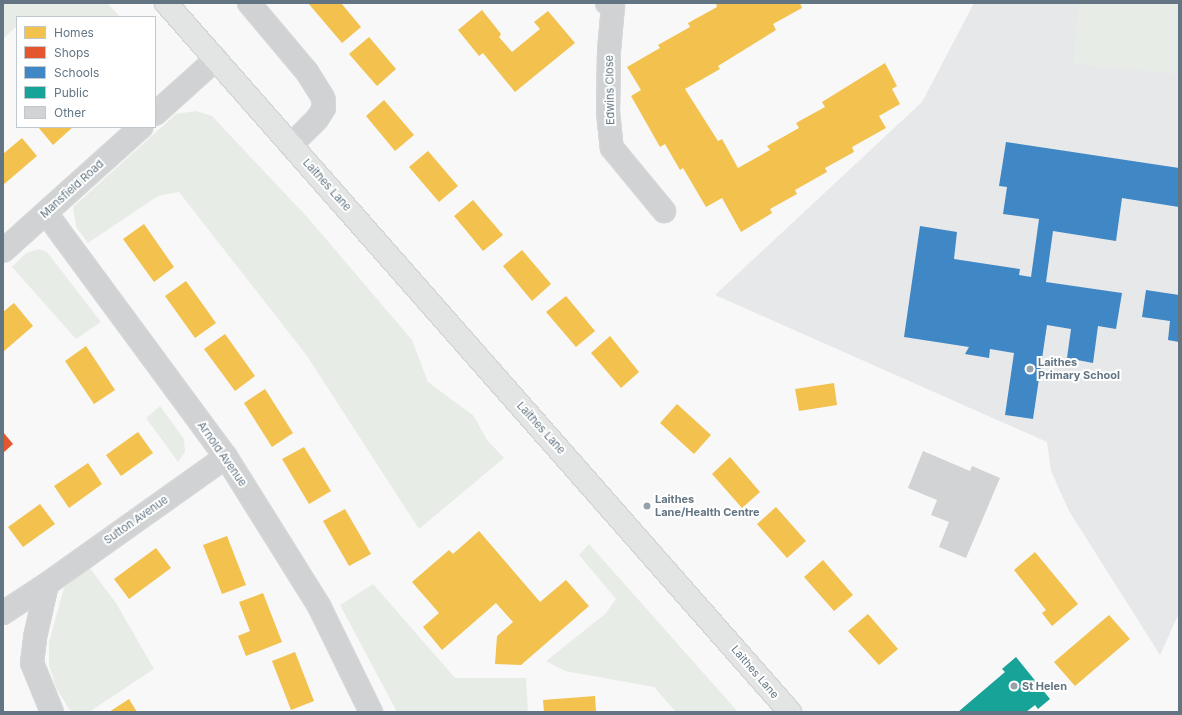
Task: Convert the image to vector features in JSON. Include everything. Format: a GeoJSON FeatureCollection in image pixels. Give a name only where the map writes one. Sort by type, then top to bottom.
{"type":"FeatureCollection","features":[{"type":"Feature","properties":{"kind":"main road","name":"Laithes Lane"},"geometry":{"type":"LineString","coordinates":[[166,3],[790,712]]}},
{"type":"Feature","properties":{"kind":"street"},"geometry":{"type":"LineString","coordinates":[[249,3],[307,72],[323,98],[324,108],[317,119],[291,145]]}},
{"type":"Feature","properties":{"kind":"street","name":"Edwins Close"},"geometry":{"type":"LineString","coordinates":[[607,3],[613,6],[609,51],[608,112],[612,148],[664,211]]}},
{"type":"Feature","properties":{"kind":"street"},"geometry":{"type":"LineString","coordinates":[[156,113],[216,59]]}},
{"type":"Feature","properties":{"kind":"street","name":"Mansfield Road"},"geometry":{"type":"LineString","coordinates":[[3,251],[140,128]]}},
{"type":"Feature","properties":{"kind":"street","name":"Arnold Avenue"},"geometry":{"type":"LineString","coordinates":[[46,213],[226,457],[319,606],[371,712]]}},
{"type":"Feature","properties":{"kind":"street","name":"Sutton Avenue"},"geometry":{"type":"LineString","coordinates":[[3,613],[47,584],[226,457]]}},
{"type":"Feature","properties":{"kind":"street"},"geometry":{"type":"LineString","coordinates":[[47,584],[35,637],[32,663],[52,712]]}},
{"type":"Feature","properties":{"kind":"shaded area"},"geometry":{"type":"Polygon","coordinates":[[[3,3],[107,3],[119,16],[16,16],[16,27],[3,39],[3,3]]]}},
{"type":"Feature","properties":{"kind":"shaded area","name":"Laithes Primary School"},"geometry":{"type":"Polygon","coordinates":[[[974,3],[1179,3],[1179,613],[1160,655],[1069,511],[1051,471],[1047,442],[715,295],[922,102],[974,3]]]}},
{"type":"Feature","properties":{"kind":"shaded area"},"geometry":{"type":"Polygon","coordinates":[[[1079,3],[1179,3],[1179,74],[1073,64],[1079,3]]]}},
{"type":"Feature","properties":{"kind":"shaded area"},"geometry":{"type":"Polygon","coordinates":[[[196,111],[212,116],[309,219],[412,340],[428,382],[474,416],[487,440],[504,458],[419,529],[307,356],[179,192],[158,196],[88,243],[76,227],[73,207],[176,114],[196,111]]]}},
{"type":"Feature","properties":{"kind":"shaded area"},"geometry":{"type":"Polygon","coordinates":[[[39,249],[47,252],[101,322],[76,339],[12,267],[26,253],[39,249]]]}},
{"type":"Feature","properties":{"kind":"shaded area"},"geometry":{"type":"Polygon","coordinates":[[[160,406],[184,439],[185,452],[178,462],[146,418],[160,406]]]}},
{"type":"Feature","properties":{"kind":"shaded area"},"geometry":{"type":"Polygon","coordinates":[[[589,544],[738,712],[676,712],[654,687],[565,671],[546,661],[605,614],[616,599],[579,555],[589,544]]]}},
{"type":"Feature","properties":{"kind":"shaded area"},"geometry":{"type":"Polygon","coordinates":[[[89,567],[116,603],[154,669],[89,712],[71,712],[56,688],[49,665],[49,642],[64,588],[89,567]]]}},
{"type":"Feature","properties":{"kind":"shaded area"},"geometry":{"type":"Polygon","coordinates":[[[373,584],[455,678],[526,678],[528,712],[397,712],[340,605],[373,584]]]}},
{"type":"Feature","properties":{"kind":"building: Homes"},"geometry":{"type":"Polygon","coordinates":[[[308,3],[341,3],[361,27],[342,43],[308,3]]]}},
{"type":"Feature","properties":{"kind":"building: Homes"},"geometry":{"type":"Polygon","coordinates":[[[716,3],[800,3],[802,8],[773,24],[776,30],[718,66],[720,69],[685,89],[718,141],[722,139],[738,168],[770,150],[767,146],[799,128],[796,123],[825,107],[822,102],[885,63],[897,86],[892,89],[900,104],[879,116],[886,128],[852,147],[854,152],[825,168],[827,172],[795,190],[797,194],[770,209],[772,213],[741,232],[722,198],[706,207],[683,168],[680,170],[665,144],[660,147],[631,96],[641,90],[627,67],[660,48],[658,45],[690,27],[688,23],[717,7],[716,3]]]}},
{"type":"Feature","properties":{"kind":"building: Homes"},"geometry":{"type":"Polygon","coordinates":[[[482,10],[501,34],[499,37],[512,52],[540,29],[534,22],[548,11],[575,43],[515,92],[483,53],[479,56],[458,30],[482,10]]]}},
{"type":"Feature","properties":{"kind":"building: Homes"},"geometry":{"type":"Polygon","coordinates":[[[369,37],[396,69],[377,86],[349,54],[369,37]]]}},
{"type":"Feature","properties":{"kind":"building: Homes"},"geometry":{"type":"Polygon","coordinates":[[[384,100],[414,135],[395,151],[366,116],[384,100]]]}},
{"type":"Feature","properties":{"kind":"building: Homes"},"geometry":{"type":"Polygon","coordinates":[[[39,128],[72,128],[53,145],[39,128]]]}},
{"type":"Feature","properties":{"kind":"building: Homes"},"geometry":{"type":"Polygon","coordinates":[[[22,138],[37,156],[3,185],[3,154],[22,138]]]}},
{"type":"Feature","properties":{"kind":"building: Homes"},"geometry":{"type":"Polygon","coordinates":[[[428,151],[458,186],[439,202],[409,167],[428,151]]]}},
{"type":"Feature","properties":{"kind":"building: Homes"},"geometry":{"type":"Polygon","coordinates":[[[473,200],[503,235],[483,251],[454,216],[473,200]]]}},
{"type":"Feature","properties":{"kind":"building: Homes"},"geometry":{"type":"Polygon","coordinates":[[[144,224],[174,267],[154,282],[123,239],[144,224]]]}},
{"type":"Feature","properties":{"kind":"building: Homes"},"geometry":{"type":"Polygon","coordinates":[[[522,250],[551,284],[532,301],[503,266],[522,250]]]}},
{"type":"Feature","properties":{"kind":"building: Homes"},"geometry":{"type":"Polygon","coordinates":[[[186,281],[216,323],[195,338],[165,296],[186,281]]]}},
{"type":"Feature","properties":{"kind":"building: Homes"},"geometry":{"type":"Polygon","coordinates":[[[566,296],[595,331],[576,347],[546,312],[566,296]]]}},
{"type":"Feature","properties":{"kind":"building: Homes"},"geometry":{"type":"Polygon","coordinates":[[[14,303],[33,326],[3,352],[3,312],[14,303]]]}},
{"type":"Feature","properties":{"kind":"building: Homes"},"geometry":{"type":"Polygon","coordinates":[[[225,334],[255,376],[235,391],[204,349],[225,334]]]}},
{"type":"Feature","properties":{"kind":"building: Homes"},"geometry":{"type":"Polygon","coordinates":[[[610,336],[639,372],[621,388],[591,353],[610,336]]]}},
{"type":"Feature","properties":{"kind":"building: Homes"},"geometry":{"type":"Polygon","coordinates":[[[86,346],[115,390],[94,404],[65,361],[86,346]]]}},
{"type":"Feature","properties":{"kind":"building: Homes"},"geometry":{"type":"Polygon","coordinates":[[[834,383],[837,405],[799,411],[795,389],[834,383]]]}},
{"type":"Feature","properties":{"kind":"building: Homes"},"geometry":{"type":"Polygon","coordinates":[[[265,389],[293,433],[272,447],[244,403],[265,389]]]}},
{"type":"Feature","properties":{"kind":"building: Homes"},"geometry":{"type":"Polygon","coordinates":[[[677,404],[711,435],[694,454],[660,423],[677,404]]]}},
{"type":"Feature","properties":{"kind":"building: Homes"},"geometry":{"type":"Polygon","coordinates":[[[138,432],[153,453],[121,476],[106,455],[138,432]]]}},
{"type":"Feature","properties":{"kind":"building: Homes"},"geometry":{"type":"Polygon","coordinates":[[[304,447],[331,491],[309,504],[282,459],[304,447]]]}},
{"type":"Feature","properties":{"kind":"building: Homes"},"geometry":{"type":"Polygon","coordinates":[[[730,457],[760,492],[742,508],[712,474],[730,457]]]}},
{"type":"Feature","properties":{"kind":"building: Homes"},"geometry":{"type":"Polygon","coordinates":[[[88,463],[102,484],[69,508],[54,486],[88,463]]]}},
{"type":"Feature","properties":{"kind":"building: Homes"},"geometry":{"type":"Polygon","coordinates":[[[40,504],[55,524],[23,547],[8,527],[40,504]]]}},
{"type":"Feature","properties":{"kind":"building: Homes"},"geometry":{"type":"Polygon","coordinates":[[[776,507],[806,541],[787,558],[757,524],[776,507]]]}},
{"type":"Feature","properties":{"kind":"building: Homes"},"geometry":{"type":"Polygon","coordinates":[[[345,509],[371,554],[349,566],[323,521],[345,509]]]}},
{"type":"Feature","properties":{"kind":"building: Homes"},"geometry":{"type":"Polygon","coordinates":[[[479,531],[540,602],[566,580],[589,606],[521,665],[495,664],[497,636],[513,622],[496,603],[442,650],[423,627],[439,613],[412,582],[449,550],[453,554],[479,531]]]}},
{"type":"Feature","properties":{"kind":"building: Homes"},"geometry":{"type":"Polygon","coordinates":[[[227,536],[246,585],[222,594],[203,545],[227,536]]]}},
{"type":"Feature","properties":{"kind":"building: Homes"},"geometry":{"type":"Polygon","coordinates":[[[156,548],[171,568],[129,599],[114,579],[156,548]]]}},
{"type":"Feature","properties":{"kind":"building: Homes"},"geometry":{"type":"Polygon","coordinates":[[[1035,552],[1078,604],[1052,626],[1042,613],[1046,610],[1014,570],[1035,552]]]}},
{"type":"Feature","properties":{"kind":"building: Homes"},"geometry":{"type":"Polygon","coordinates":[[[823,560],[853,595],[834,611],[804,577],[823,560]]]}},
{"type":"Feature","properties":{"kind":"building: Homes"},"geometry":{"type":"Polygon","coordinates":[[[263,593],[282,642],[246,656],[238,636],[250,631],[239,602],[263,593]]]}},
{"type":"Feature","properties":{"kind":"building: Homes"},"geometry":{"type":"Polygon","coordinates":[[[868,614],[898,649],[879,665],[848,631],[868,614]]]}},
{"type":"Feature","properties":{"kind":"building: Homes"},"geometry":{"type":"Polygon","coordinates":[[[1109,615],[1130,639],[1075,686],[1054,662],[1109,615]]]}},
{"type":"Feature","properties":{"kind":"building: Homes"},"geometry":{"type":"Polygon","coordinates":[[[295,652],[314,701],[291,710],[272,661],[295,652]]]}},
{"type":"Feature","properties":{"kind":"building: Homes"},"geometry":{"type":"Polygon","coordinates":[[[595,696],[596,712],[544,712],[543,700],[595,696]]]}},
{"type":"Feature","properties":{"kind":"building: Homes"},"geometry":{"type":"Polygon","coordinates":[[[129,699],[137,712],[109,712],[129,699]]]}},
{"type":"Feature","properties":{"kind":"building: Shops"},"geometry":{"type":"Polygon","coordinates":[[[3,432],[13,444],[3,453],[3,432]]]}},
{"type":"Feature","properties":{"kind":"building: Schools"},"geometry":{"type":"Polygon","coordinates":[[[1006,142],[1179,168],[1179,207],[1122,198],[1116,241],[1053,231],[1046,282],[1122,293],[1116,329],[1098,326],[1093,363],[1067,358],[1071,329],[1047,325],[1033,419],[1005,415],[1014,353],[990,349],[989,358],[965,354],[969,347],[904,337],[920,226],[957,232],[954,259],[1020,269],[1019,275],[1031,277],[1039,219],[1003,214],[1007,187],[999,186],[1006,142]]]}},
{"type":"Feature","properties":{"kind":"building: Schools"},"geometry":{"type":"Polygon","coordinates":[[[1146,290],[1179,295],[1179,342],[1168,340],[1170,321],[1142,317],[1146,290]]]}},
{"type":"Feature","properties":{"kind":"building: Public","name":"St Helen"},"geometry":{"type":"Polygon","coordinates":[[[1016,657],[1050,699],[1038,709],[1035,705],[1026,712],[958,712],[1005,672],[1002,669],[1016,657]]]}},
{"type":"Feature","properties":{"kind":"building: Other"},"geometry":{"type":"Polygon","coordinates":[[[923,451],[970,471],[972,466],[1000,478],[966,558],[939,547],[949,522],[931,515],[937,500],[908,488],[923,451]]]}},
{"type":"Feature","properties":{"kind":"place","name":"Laithes Primary School"},"geometry":{"type":"Point","coordinates":[1030,369]}},
{"type":"Feature","properties":{"kind":"place","name":"Laithes Lane/Health Centre"},"geometry":{"type":"Point","coordinates":[647,506]}},
{"type":"Feature","properties":{"kind":"place","name":"St Helen"},"geometry":{"type":"Point","coordinates":[1014,686]}}]}
